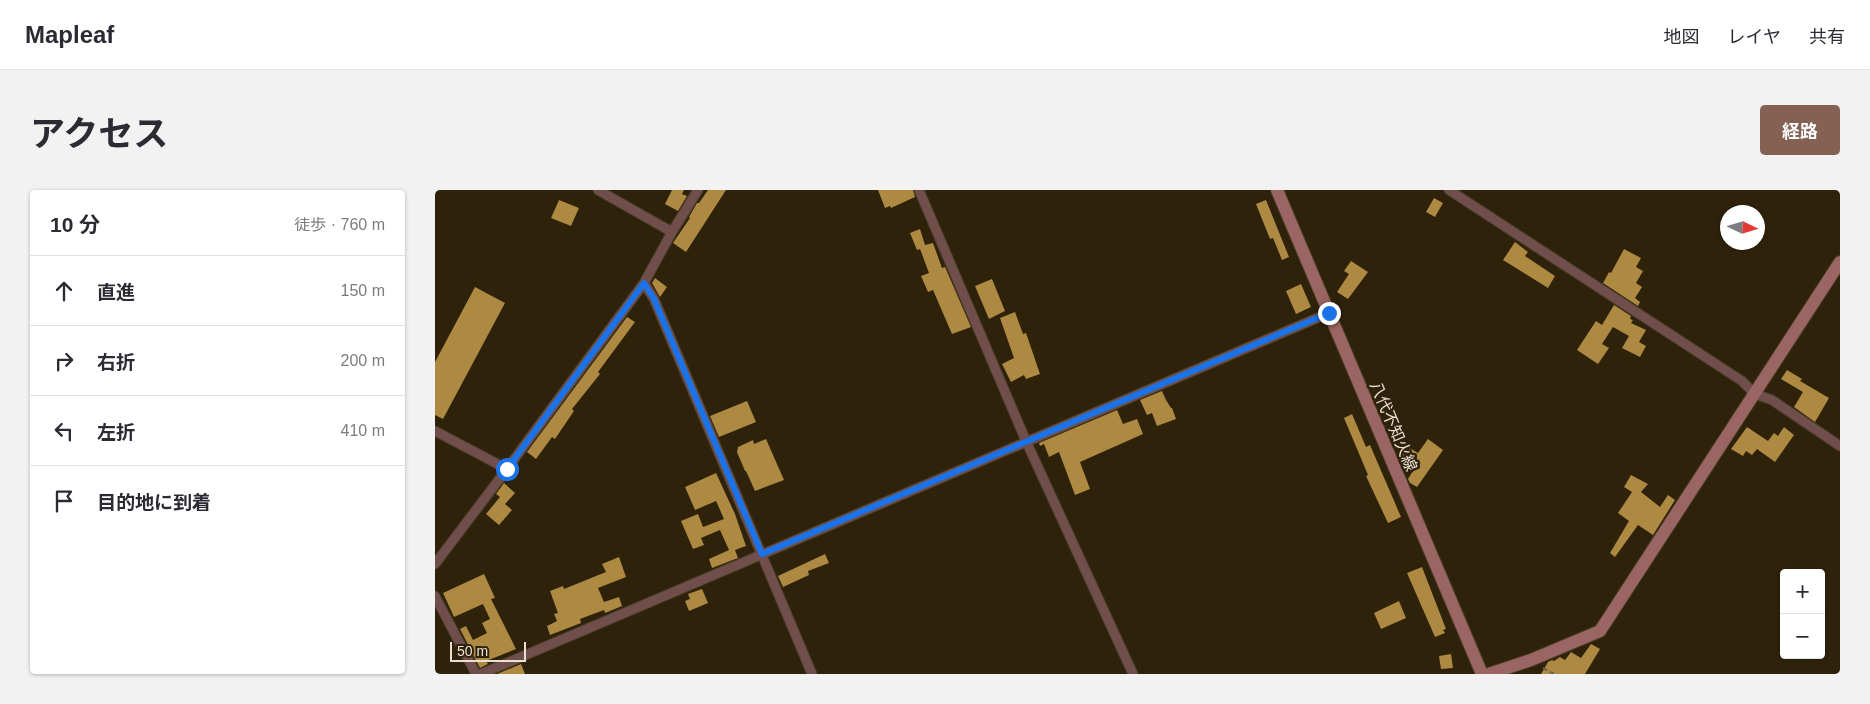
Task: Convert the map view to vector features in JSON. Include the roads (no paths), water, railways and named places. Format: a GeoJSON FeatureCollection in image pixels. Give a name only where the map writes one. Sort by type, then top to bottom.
{"type":"FeatureCollection","features":[{"type":"Feature","properties":{"kind":"main road","name":"八代不知火線"},"geometry":{"type":"LineString","coordinates":[[1277,190],[1482,674]]}},
{"type":"Feature","properties":{"kind":"main road"},"geometry":{"type":"LineString","coordinates":[[1489,674],[1531,660],[1600,631],[1840,262]]}},
{"type":"Feature","properties":{"kind":"street"},"geometry":{"type":"LineString","coordinates":[[597,190],[671,232]]}},
{"type":"Feature","properties":{"kind":"street"},"geometry":{"type":"LineString","coordinates":[[435,564],[644,283],[671,232],[698,190]]}},
{"type":"Feature","properties":{"kind":"street"},"geometry":{"type":"LineString","coordinates":[[919,190],[1025,441],[1133,674]]}},
{"type":"Feature","properties":{"kind":"street"},"geometry":{"type":"LineString","coordinates":[[1449,190],[1742,381],[1755,394],[1772,400],[1840,446]]}},
{"type":"Feature","properties":{"kind":"street"},"geometry":{"type":"LineString","coordinates":[[644,283],[654,299],[812,674]]}},
{"type":"Feature","properties":{"kind":"street"},"geometry":{"type":"LineString","coordinates":[[481,674],[1329,313]]}},
{"type":"Feature","properties":{"kind":"street"},"geometry":{"type":"LineString","coordinates":[[435,431],[507,469]]}},
{"type":"Feature","properties":{"kind":"street"},"geometry":{"type":"LineString","coordinates":[[435,596],[476,674]]}}]}
